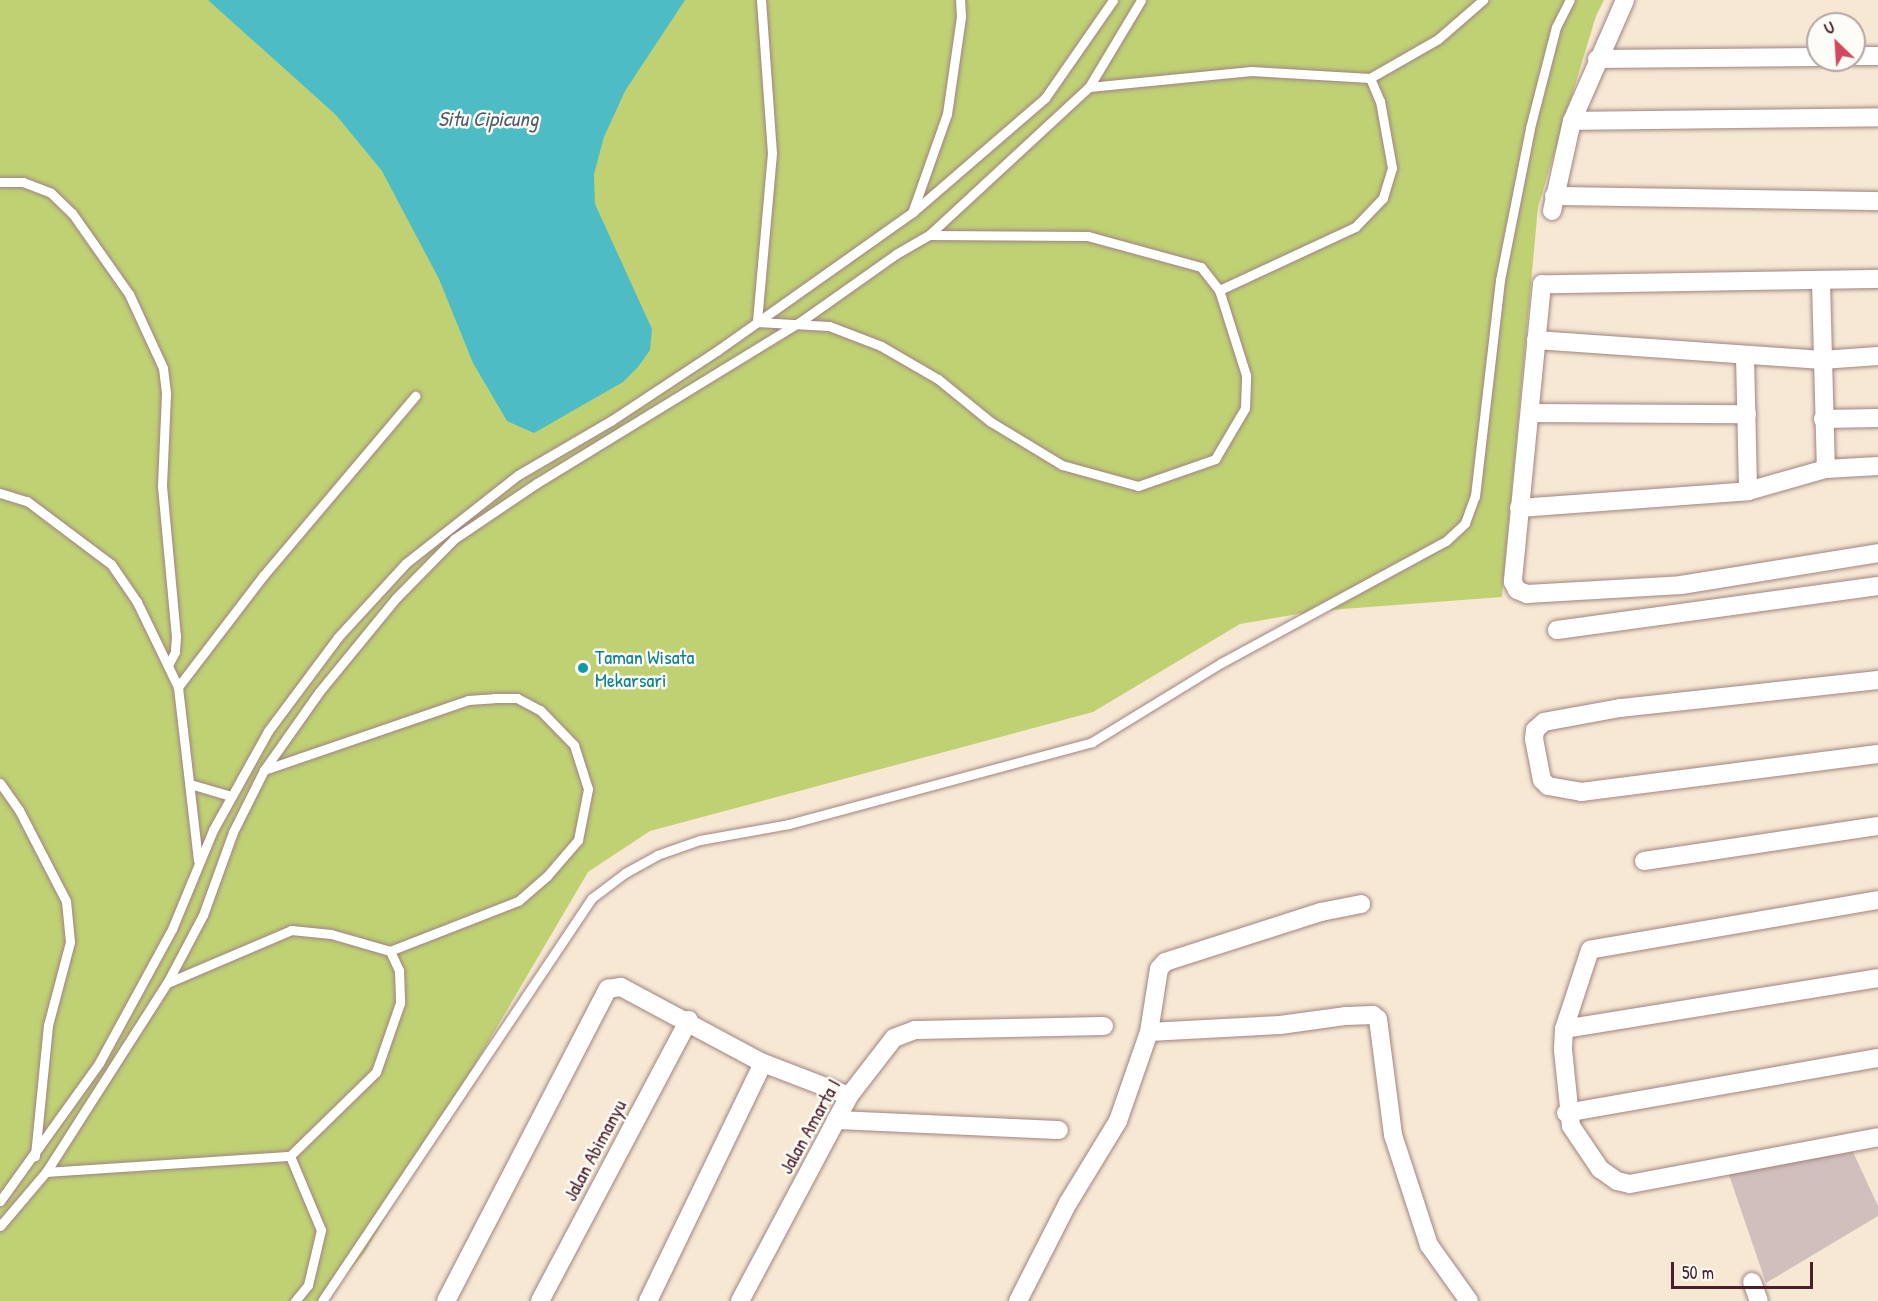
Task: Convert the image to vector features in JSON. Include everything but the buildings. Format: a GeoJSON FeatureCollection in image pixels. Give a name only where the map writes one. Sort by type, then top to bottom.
{"type":"FeatureCollection","features":[{"type":"Feature","properties":{"kind":"street"},"geometry":{"type":"LineString","coordinates":[[1625,0],[1597,59],[1572,121],[1553,204],[1878,201]]}},
{"type":"Feature","properties":{"kind":"street"},"geometry":{"type":"LineString","coordinates":[[1597,59],[1806,57]]}},
{"type":"Feature","properties":{"kind":"street"},"geometry":{"type":"LineString","coordinates":[[1572,121],[1878,117]]}},
{"type":"Feature","properties":{"kind":"street"},"geometry":{"type":"LineString","coordinates":[[1878,279],[1821,282],[1547,282],[1539,290],[1514,582],[1517,590],[1527,594],[1681,585],[1878,553]]}},
{"type":"Feature","properties":{"kind":"street"},"geometry":{"type":"LineString","coordinates":[[1821,282],[1826,469]]}},
{"type":"Feature","properties":{"kind":"street"},"geometry":{"type":"LineString","coordinates":[[1536,340],[1822,360],[1878,356]]}},
{"type":"Feature","properties":{"kind":"street"},"geometry":{"type":"LineString","coordinates":[[1745,356],[1748,491]]}},
{"type":"Feature","properties":{"kind":"street"},"geometry":{"type":"LineString","coordinates":[[1530,413],[1747,414]]}},
{"type":"Feature","properties":{"kind":"street"},"geometry":{"type":"LineString","coordinates":[[1823,418],[1878,418]]}},
{"type":"Feature","properties":{"kind":"street"},"geometry":{"type":"LineString","coordinates":[[1519,508],[1748,491],[1826,469],[1878,466]]}},
{"type":"Feature","properties":{"kind":"street"},"geometry":{"type":"LineString","coordinates":[[1557,630],[1878,586]]}},
{"type":"Feature","properties":{"kind":"street"},"geometry":{"type":"LineString","coordinates":[[1878,680],[1620,708],[1544,722],[1535,730],[1534,739],[1542,780],[1548,786],[1581,792],[1878,754]]}},
{"type":"Feature","properties":{"kind":"street"},"geometry":{"type":"LineString","coordinates":[[1644,861],[1878,826]]}},
{"type":"Feature","properties":{"kind":"street"},"geometry":{"type":"LineString","coordinates":[[1878,900],[1590,950],[1564,1029],[1566,1113],[1583,1148],[1610,1178],[1630,1184],[1878,1137]]}},
{"type":"Feature","properties":{"kind":"street"},"geometry":{"type":"LineString","coordinates":[[1018,1301],[1068,1203],[1118,1121],[1149,1032],[1156,980],[1165,962],[1321,912],[1361,904]]}},
{"type":"Feature","properties":{"kind":"street"},"geometry":{"type":"LineString","coordinates":[[1564,1029],[1878,978]]}},
{"type":"Feature","properties":{"kind":"street"},"geometry":{"type":"LineString","coordinates":[[446,1301],[608,989],[621,987],[689,1020],[763,1063],[849,1096]]}},
{"type":"Feature","properties":{"kind":"street"},"geometry":{"type":"LineString","coordinates":[[1149,1032],[1280,1025],[1346,1016],[1373,1015],[1378,1019],[1393,1135],[1429,1245],[1468,1301]]}},
{"type":"Feature","properties":{"kind":"street","name":"Jalan Abimanyu"},"geometry":{"type":"LineString","coordinates":[[540,1301],[689,1020]]}},
{"type":"Feature","properties":{"kind":"street","name":"Jalan Amarta I"},"geometry":{"type":"LineString","coordinates":[[740,1301],[849,1096],[902,1032],[1104,1026]]}},
{"type":"Feature","properties":{"kind":"street"},"geometry":{"type":"LineString","coordinates":[[1566,1113],[1878,1058]]}},
{"type":"Feature","properties":{"kind":"street"},"geometry":{"type":"LineString","coordinates":[[648,1301],[763,1063]]}},
{"type":"Feature","properties":{"kind":"street"},"geometry":{"type":"LineString","coordinates":[[836,1120],[1059,1130]]}},
{"type":"Feature","properties":{"kind":"street"},"geometry":{"type":"LineString","coordinates":[[1752,1282],[1759,1301]]}},
{"type":"Feature","properties":{"kind":"lane"},"geometry":{"type":"LineString","coordinates":[[757,322],[772,153],[761,0]]}},
{"type":"Feature","properties":{"kind":"lane"},"geometry":{"type":"LineString","coordinates":[[913,212],[947,114],[961,17],[960,0]]}},
{"type":"Feature","properties":{"kind":"lane"},"geometry":{"type":"LineString","coordinates":[[0,1201],[35,1157],[99,1063],[172,929],[231,796],[268,732],[338,637],[406,563],[518,475],[612,420],[757,322],[913,212],[1045,98],[1113,0]]}},
{"type":"Feature","properties":{"kind":"lane"},"geometry":{"type":"LineString","coordinates":[[0,1226],[46,1172],[167,983],[203,915],[232,832],[264,770],[320,692],[396,598],[454,539],[537,483],[800,322],[896,254],[929,236],[1089,87],[1141,0]]}},
{"type":"Feature","properties":{"kind":"lane"},"geometry":{"type":"LineString","coordinates":[[1089,87],[1251,70],[1370,78],[1438,39],[1483,0]]}},
{"type":"Feature","properties":{"kind":"lane"},"geometry":{"type":"LineString","coordinates":[[322,1301],[592,898],[625,873],[657,855],[700,840],[789,824],[1092,742],[1221,663],[1446,541],[1465,523],[1474,496],[1500,280],[1530,128],[1556,27],[1570,0]]}},
{"type":"Feature","properties":{"kind":"lane"},"geometry":{"type":"LineString","coordinates":[[1220,290],[1355,227],[1383,198],[1392,168],[1380,101],[1370,78]]}},
{"type":"Feature","properties":{"kind":"lane"},"geometry":{"type":"LineString","coordinates":[[0,182],[23,182],[51,193],[72,213],[129,294],[163,368],[166,394],[162,486],[176,636],[175,652],[168,665]]}},
{"type":"Feature","properties":{"kind":"lane"},"geometry":{"type":"LineString","coordinates":[[757,322],[800,322],[829,326],[881,346],[938,379],[991,422],[1062,465],[1138,486],[1215,459],[1245,408],[1242,356],[1220,290],[1201,267],[1088,236],[929,236]]}},
{"type":"Feature","properties":{"kind":"lane"},"geometry":{"type":"LineString","coordinates":[[178,687],[263,576],[415,396]]}},
{"type":"Feature","properties":{"kind":"lane"},"geometry":{"type":"LineString","coordinates":[[0,493],[27,501],[111,564],[137,602],[178,687],[198,867]]}},
{"type":"Feature","properties":{"kind":"lane"},"geometry":{"type":"LineString","coordinates":[[167,983],[291,930],[331,934],[390,951],[518,901],[547,876],[578,840],[588,789],[574,745],[540,710],[517,698],[468,700],[264,770]]}},
{"type":"Feature","properties":{"kind":"lane"},"geometry":{"type":"LineString","coordinates":[[0,783],[19,810],[66,901],[70,942],[48,1025],[35,1157]]}},
{"type":"Feature","properties":{"kind":"lane"},"geometry":{"type":"LineString","coordinates":[[190,784],[231,796]]}},
{"type":"Feature","properties":{"kind":"lane"},"geometry":{"type":"LineString","coordinates":[[46,1172],[290,1156],[376,1072],[400,1003],[399,970],[390,951]]}},
{"type":"Feature","properties":{"kind":"lane"},"geometry":{"type":"LineString","coordinates":[[290,1156],[321,1230],[308,1285],[295,1301]]}},
{"type":"Feature","properties":{"kind":"shaded area"},"geometry":{"type":"Polygon","coordinates":[[[1853,1152],[1878,1206],[1878,1216],[1766,1283],[1728,1172],[1853,1152]]]}},
{"type":"Feature","properties":{"kind":"green space","name":"Taman Wisata Mekarsari"},"geometry":{"type":"Polygon","coordinates":[[[0,0],[1604,0],[1596,16],[1538,207],[1502,597],[1316,611],[1240,624],[1093,712],[650,831],[588,872],[365,1252],[324,1301],[0,1301],[0,0]]]}},
{"type":"Feature","properties":{"kind":"water","name":"Situ Cipicung"},"geometry":{"type":"Polygon","coordinates":[[[208,0],[685,0],[625,91],[604,137],[594,174],[595,204],[652,329],[650,350],[638,367],[623,382],[534,433],[507,421],[473,363],[439,279],[382,171],[336,115],[208,0]]]}},
{"type":"Feature","properties":{"kind":"place","name":"Taman Wisata Mekarsari"},"geometry":{"type":"Point","coordinates":[583,668]}}]}
